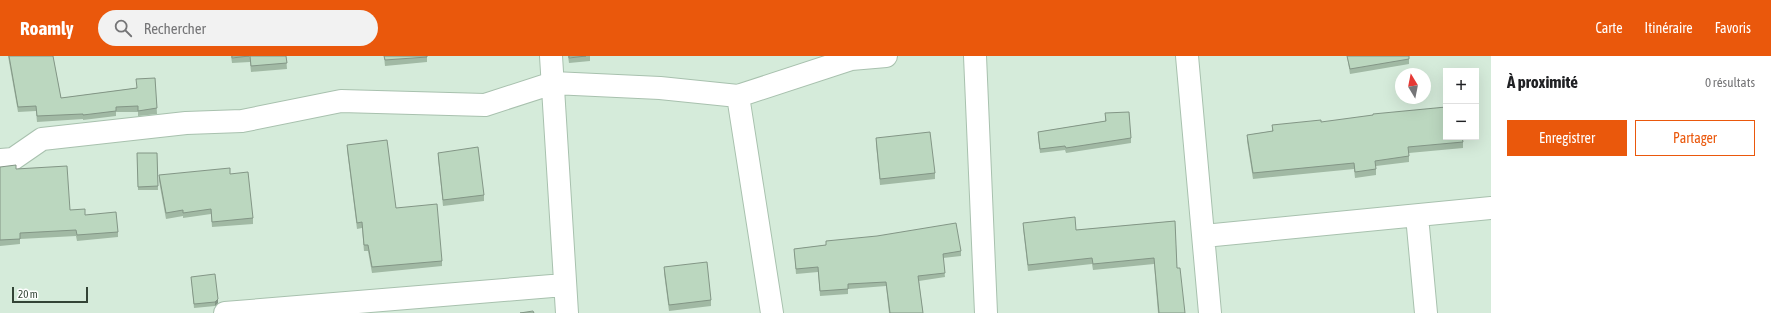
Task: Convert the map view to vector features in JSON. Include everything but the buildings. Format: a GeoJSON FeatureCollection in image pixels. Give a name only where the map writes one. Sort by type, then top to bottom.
{"type":"FeatureCollection","features":[{"type":"Feature","properties":{"kind":"street"},"geometry":{"type":"LineString","coordinates":[[551,56],[564,285],[567,313]]}},
{"type":"Feature","properties":{"kind":"street"},"geometry":{"type":"LineString","coordinates":[[0,160],[13,159],[42,139],[186,123],[242,122],[341,101],[484,105],[553,83],[660,88],[738,96],[851,59],[886,56]]}},
{"type":"Feature","properties":{"kind":"street"},"geometry":{"type":"LineString","coordinates":[[975,56],[986,313]]}},
{"type":"Feature","properties":{"kind":"street"},"geometry":{"type":"LineString","coordinates":[[1187,56],[1210,313]]}},
{"type":"Feature","properties":{"kind":"street"},"geometry":{"type":"LineString","coordinates":[[738,96],[772,313]]}},
{"type":"Feature","properties":{"kind":"street"},"geometry":{"type":"LineString","coordinates":[[1204,236],[1491,208]]}},
{"type":"Feature","properties":{"kind":"street"},"geometry":{"type":"LineString","coordinates":[[1417,216],[1426,313]]}},
{"type":"Feature","properties":{"kind":"street"},"geometry":{"type":"LineString","coordinates":[[225,313],[564,285]]}},
{"type":"Feature","properties":{"kind":"shaded area"},"geometry":{"type":"Polygon","coordinates":[[[0,56],[1491,56],[1491,313],[0,313],[0,56]]]}}]}
